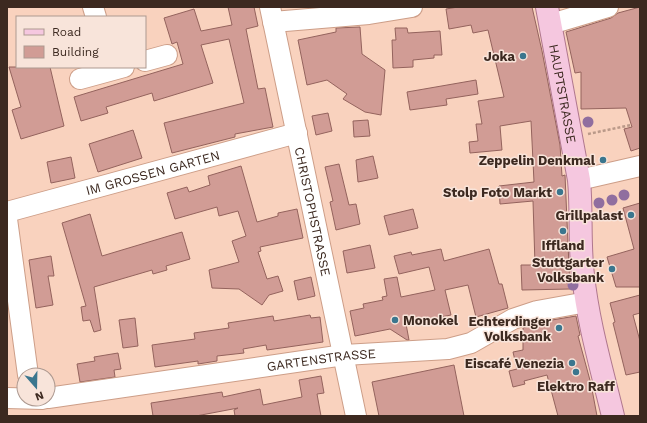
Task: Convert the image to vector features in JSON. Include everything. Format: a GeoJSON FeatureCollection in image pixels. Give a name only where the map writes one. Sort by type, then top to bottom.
{"type":"FeatureCollection","features":[{"type":"Feature","properties":{"kind":"main road","name":"HAUPTSTRASSE"},"geometry":{"type":"LineString","coordinates":[[549,15],[578,180],[581,206],[582,268],[587,302],[613,416]]}},
{"type":"Feature","properties":{"kind":"street"},"geometry":{"type":"LineString","coordinates":[[272,15],[356,16],[412,7]]}},
{"type":"Feature","properties":{"kind":"street"},"geometry":{"type":"LineString","coordinates":[[549,15],[608,7]]}},
{"type":"Feature","properties":{"kind":"street","name":"CHRISTOPHSTRASSE"},"geometry":{"type":"LineString","coordinates":[[272,15],[298,133],[356,416]]}},
{"type":"Feature","properties":{"kind":"street"},"geometry":{"type":"LineString","coordinates":[[146,61],[167,55]]}},
{"type":"Feature","properties":{"kind":"street"},"geometry":{"type":"LineString","coordinates":[[80,79],[115,68]]}},
{"type":"Feature","properties":{"kind":"street","name":"IM GROSSEN GARTEN"},"geometry":{"type":"LineString","coordinates":[[7,212],[298,133]]}},
{"type":"Feature","properties":{"kind":"street"},"geometry":{"type":"LineString","coordinates":[[578,180],[640,166]]}},
{"type":"Feature","properties":{"kind":"street"},"geometry":{"type":"LineString","coordinates":[[7,219],[27,367]]}},
{"type":"Feature","properties":{"kind":"street","name":"GARTENSTRASSE"},"geometry":{"type":"LineString","coordinates":[[56,399],[344,355],[453,348],[471,343],[513,319],[537,311],[587,302]]}},
{"type":"Feature","properties":{"kind":"path"},"geometry":{"type":"LineString","coordinates":[[571,138],[631,125]]}},
{"type":"Feature","properties":{"kind":"building"},"geometry":{"type":"Polygon","coordinates":[[[228,7],[254,7],[258,26],[246,29],[258,89],[265,88],[273,127],[235,134],[235,137],[172,153],[164,123],[244,103],[229,39],[201,45],[213,83],[154,101],[152,93],[106,107],[108,113],[81,121],[74,97],[183,64],[177,42],[172,44],[164,18],[194,9],[201,31],[232,25],[228,7]]]}},
{"type":"Feature","properties":{"kind":"building"},"geometry":{"type":"Polygon","coordinates":[[[458,7],[532,7],[560,145],[562,176],[565,175],[570,289],[522,290],[521,265],[535,265],[533,201],[500,204],[499,186],[534,182],[531,121],[500,126],[502,150],[470,153],[469,142],[478,141],[476,124],[482,124],[478,101],[504,97],[488,30],[473,33],[471,25],[449,29],[446,9],[458,7]]]}},
{"type":"Feature","properties":{"kind":"building"},"geometry":{"type":"Polygon","coordinates":[[[640,7],[640,148],[631,151],[624,129],[632,127],[626,108],[581,109],[581,72],[575,73],[566,32],[611,18],[618,13],[640,7]]]}},
{"type":"Feature","properties":{"kind":"building"},"geometry":{"type":"Polygon","coordinates":[[[360,27],[362,54],[385,70],[381,115],[365,112],[343,99],[347,94],[327,80],[307,85],[298,40],[336,32],[336,28],[360,27]]]}},
{"type":"Feature","properties":{"kind":"building"},"geometry":{"type":"Polygon","coordinates":[[[395,28],[407,28],[408,33],[440,31],[442,55],[434,55],[434,58],[413,60],[413,67],[393,68],[392,40],[396,40],[395,28]]]}},
{"type":"Feature","properties":{"kind":"building"},"geometry":{"type":"Polygon","coordinates":[[[9,67],[50,68],[64,126],[21,139],[12,110],[21,107],[9,67]]]}},
{"type":"Feature","properties":{"kind":"building"},"geometry":{"type":"Polygon","coordinates":[[[476,80],[478,94],[446,99],[447,105],[410,110],[407,92],[476,80]]]}},
{"type":"Feature","properties":{"kind":"building"},"geometry":{"type":"Polygon","coordinates":[[[328,113],[332,131],[316,135],[312,116],[328,113]]]}},
{"type":"Feature","properties":{"kind":"building"},"geometry":{"type":"Polygon","coordinates":[[[368,120],[370,136],[354,137],[353,121],[368,120]]]}},
{"type":"Feature","properties":{"kind":"building"},"geometry":{"type":"Polygon","coordinates":[[[133,130],[142,158],[98,172],[89,144],[133,130]]]}},
{"type":"Feature","properties":{"kind":"building"},"geometry":{"type":"Polygon","coordinates":[[[373,156],[378,178],[358,182],[356,160],[373,156]]]}},
{"type":"Feature","properties":{"kind":"building"},"geometry":{"type":"Polygon","coordinates":[[[71,157],[75,178],[51,183],[47,162],[71,157]]]}},
{"type":"Feature","properties":{"kind":"building"},"geometry":{"type":"Polygon","coordinates":[[[339,164],[349,205],[356,204],[360,224],[336,230],[330,202],[333,201],[325,167],[339,164]]]}},
{"type":"Feature","properties":{"kind":"building"},"geometry":{"type":"Polygon","coordinates":[[[241,166],[257,222],[278,216],[278,213],[297,209],[303,238],[260,247],[261,251],[258,252],[267,279],[278,276],[283,291],[269,295],[262,305],[239,289],[212,288],[209,270],[239,262],[232,241],[246,236],[238,211],[219,216],[217,207],[175,219],[167,193],[187,187],[189,192],[210,185],[208,176],[241,166]]]}},
{"type":"Feature","properties":{"kind":"building"},"geometry":{"type":"Polygon","coordinates":[[[640,203],[640,287],[616,287],[607,257],[634,249],[623,208],[640,203]]]}},
{"type":"Feature","properties":{"kind":"building"},"geometry":{"type":"Polygon","coordinates":[[[413,209],[418,228],[389,235],[384,216],[413,209]]]}},
{"type":"Feature","properties":{"kind":"building"},"geometry":{"type":"Polygon","coordinates":[[[90,214],[102,256],[182,232],[190,259],[166,266],[167,270],[153,274],[152,270],[94,287],[101,330],[94,332],[90,320],[83,321],[81,307],[86,306],[62,223],[90,214]]]}},
{"type":"Feature","properties":{"kind":"building"},"geometry":{"type":"Polygon","coordinates":[[[370,245],[375,268],[347,273],[343,251],[370,245]]]}},
{"type":"Feature","properties":{"kind":"building"},"geometry":{"type":"Polygon","coordinates":[[[441,249],[444,261],[489,249],[499,284],[502,284],[508,308],[476,317],[468,285],[445,290],[451,315],[406,324],[409,340],[390,329],[355,336],[350,311],[364,308],[363,304],[383,300],[382,297],[387,296],[384,279],[397,277],[401,297],[435,290],[429,267],[399,274],[394,256],[411,252],[412,255],[441,249]]]}},
{"type":"Feature","properties":{"kind":"building"},"geometry":{"type":"Polygon","coordinates":[[[51,256],[54,276],[48,276],[53,305],[36,308],[29,260],[51,256]]]}},
{"type":"Feature","properties":{"kind":"building"},"geometry":{"type":"Polygon","coordinates":[[[311,277],[315,296],[298,300],[294,281],[311,277]]]}},
{"type":"Feature","properties":{"kind":"building"},"geometry":{"type":"Polygon","coordinates":[[[640,295],[640,313],[633,315],[640,341],[640,372],[626,375],[613,323],[615,322],[610,303],[640,295]]]}},
{"type":"Feature","properties":{"kind":"building"},"geometry":{"type":"Polygon","coordinates":[[[310,315],[311,318],[320,317],[323,342],[267,350],[266,345],[243,349],[244,353],[217,356],[217,361],[198,364],[198,361],[155,367],[152,345],[195,339],[194,333],[229,328],[228,323],[273,316],[274,321],[310,315]]]}},
{"type":"Feature","properties":{"kind":"building"},"geometry":{"type":"Polygon","coordinates":[[[576,316],[580,335],[578,336],[591,384],[597,416],[558,416],[547,375],[524,381],[525,384],[513,387],[509,371],[517,369],[513,352],[523,350],[523,328],[540,322],[576,316]]]}},
{"type":"Feature","properties":{"kind":"building"},"geometry":{"type":"Polygon","coordinates":[[[135,318],[138,346],[123,348],[119,320],[135,318]]]}},
{"type":"Feature","properties":{"kind":"building"},"geometry":{"type":"Polygon","coordinates":[[[118,353],[121,369],[114,370],[115,377],[80,382],[77,364],[95,361],[94,357],[118,353]]]}},
{"type":"Feature","properties":{"kind":"building"},"geometry":{"type":"Polygon","coordinates":[[[454,365],[464,416],[379,416],[372,382],[454,365]]]}},
{"type":"Feature","properties":{"kind":"building"},"geometry":{"type":"Polygon","coordinates":[[[321,376],[324,393],[317,394],[321,416],[235,416],[234,410],[238,408],[196,416],[153,416],[151,403],[222,392],[223,397],[260,389],[263,405],[302,397],[299,380],[321,376]]]}},
{"type":"Feature","properties":{"kind":"place","name":"Joka"},"geometry":{"type":"Point","coordinates":[523,56]}},
{"type":"Feature","properties":{"kind":"place","name":"Zeppelin Denkmal"},"geometry":{"type":"Point","coordinates":[603,160]}},
{"type":"Feature","properties":{"kind":"place","name":"Stolp Foto Markt"},"geometry":{"type":"Point","coordinates":[560,192]}},
{"type":"Feature","properties":{"kind":"place","name":"Grillpalast"},"geometry":{"type":"Point","coordinates":[631,215]}},
{"type":"Feature","properties":{"kind":"place","name":"Iffland"},"geometry":{"type":"Point","coordinates":[563,231]}},
{"type":"Feature","properties":{"kind":"place","name":"Stuttgarter Volksbank"},"geometry":{"type":"Point","coordinates":[612,269]}},
{"type":"Feature","properties":{"kind":"place","name":"Monokel"},"geometry":{"type":"Point","coordinates":[395,320]}},
{"type":"Feature","properties":{"kind":"place","name":"Echterdinger Volksbank"},"geometry":{"type":"Point","coordinates":[559,328]}},
{"type":"Feature","properties":{"kind":"place","name":"Eiscafé Venezia"},"geometry":{"type":"Point","coordinates":[572,363]}},
{"type":"Feature","properties":{"kind":"place","name":"Elektro Raff"},"geometry":{"type":"Point","coordinates":[576,372]}}]}
